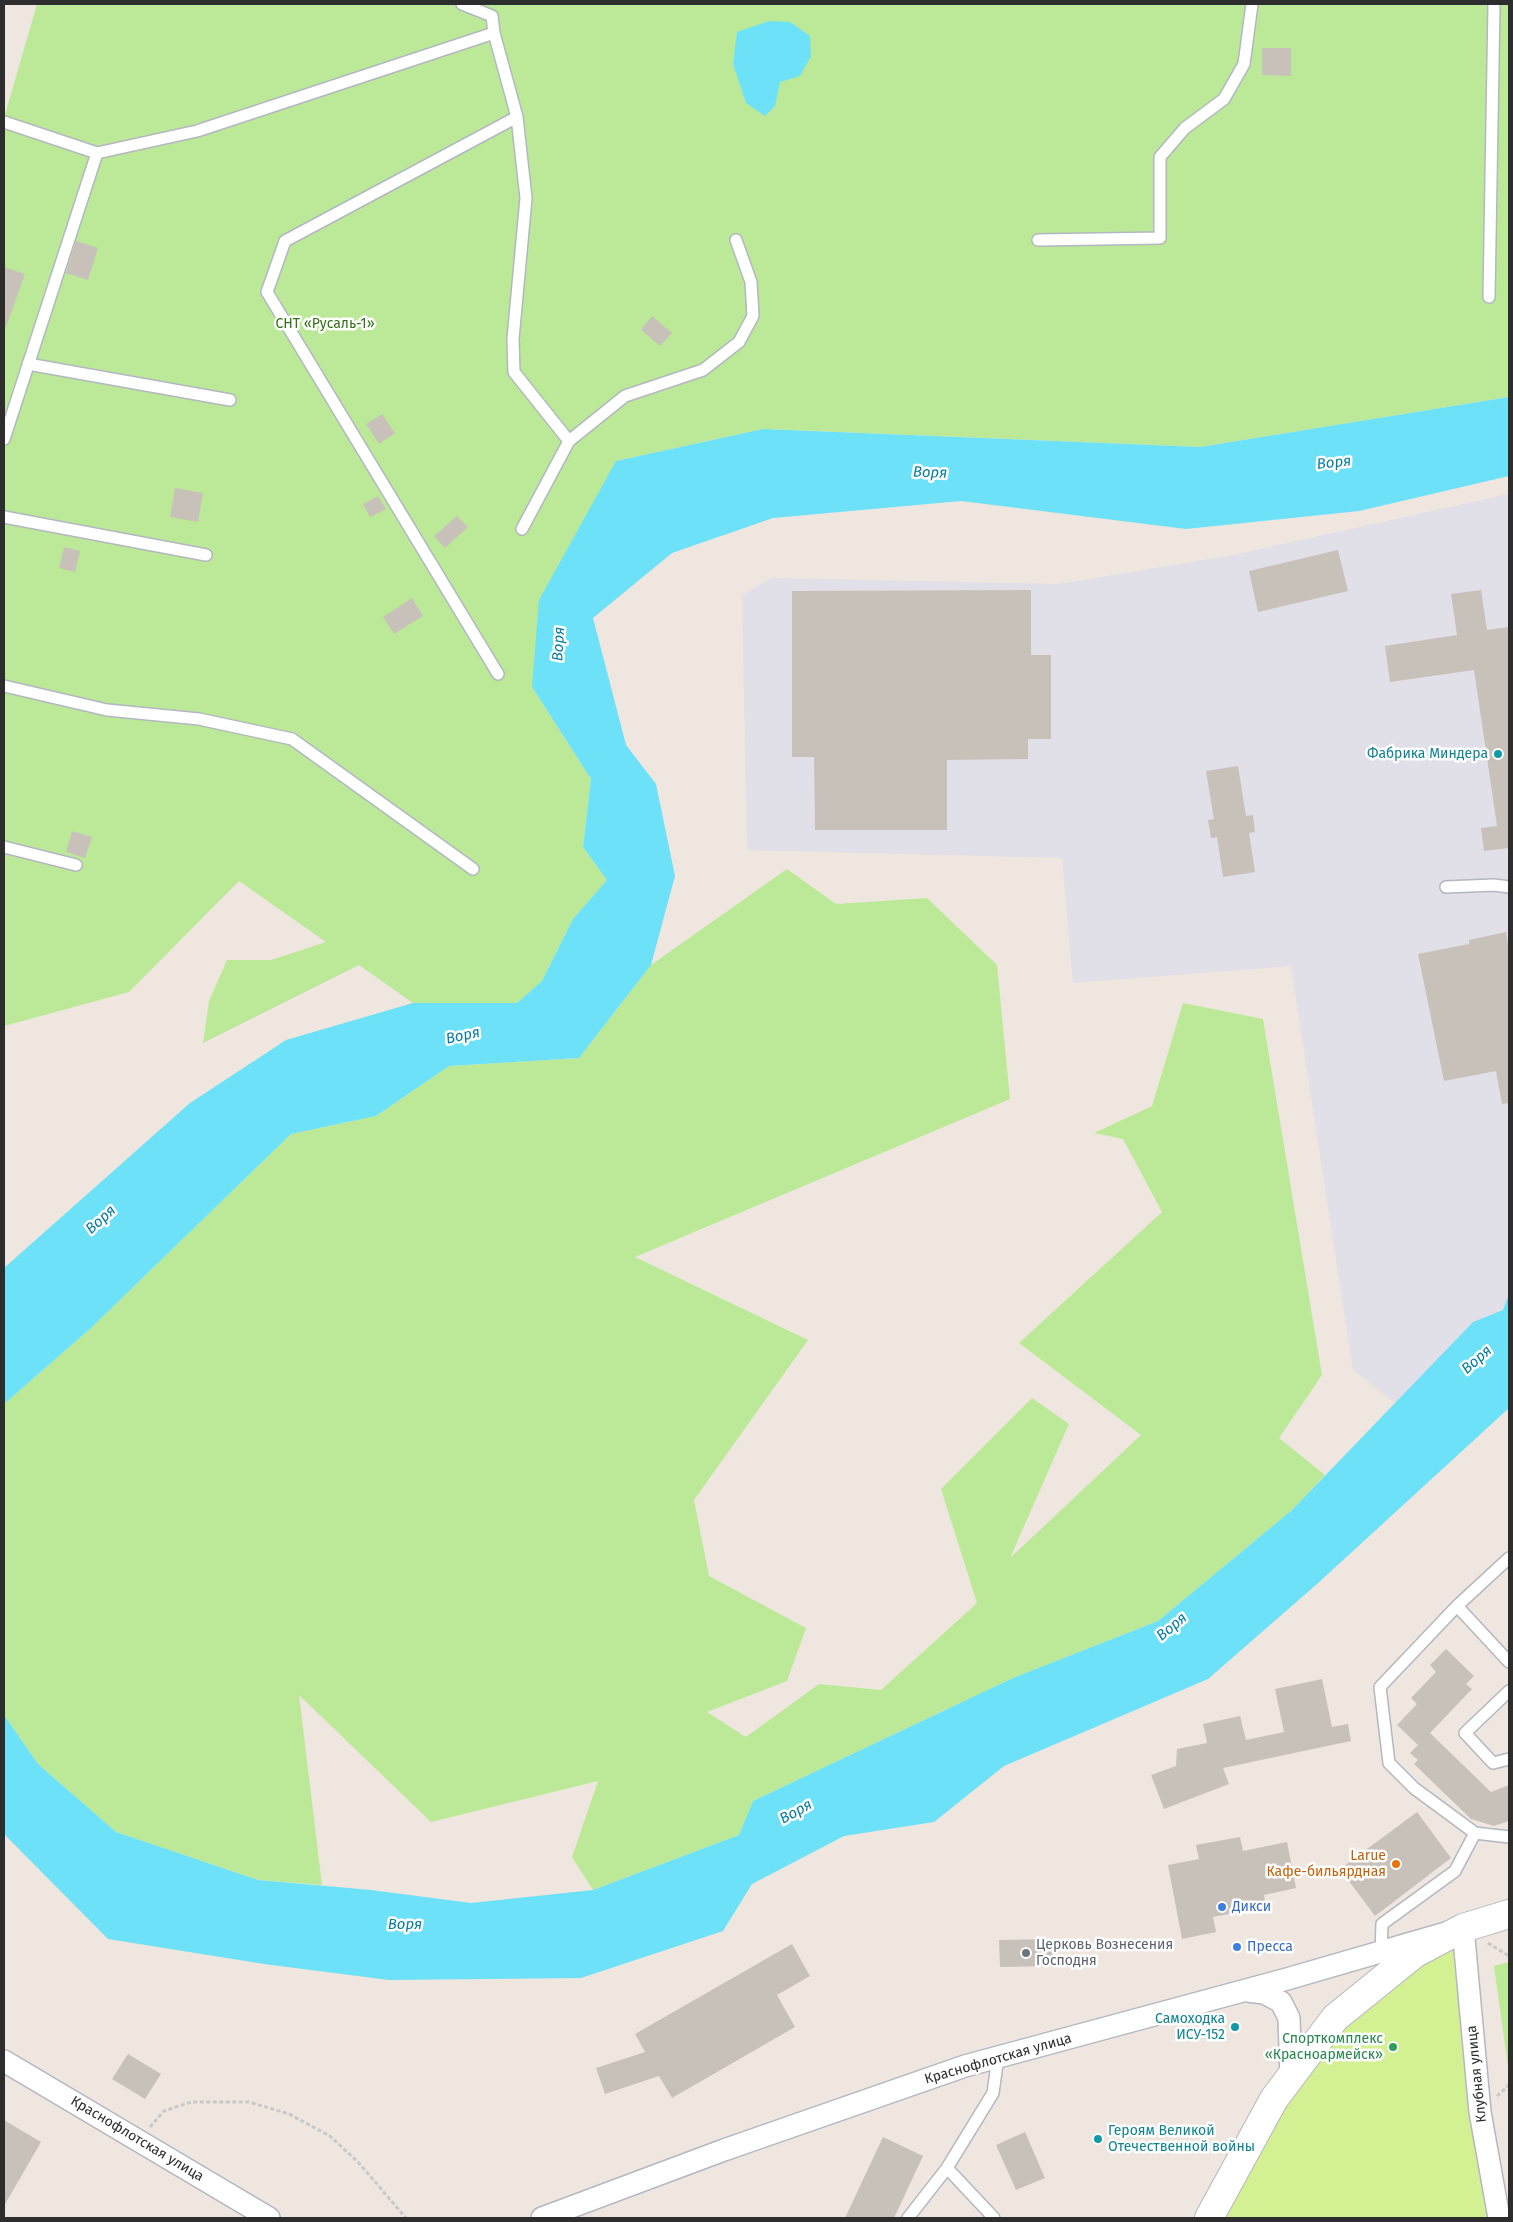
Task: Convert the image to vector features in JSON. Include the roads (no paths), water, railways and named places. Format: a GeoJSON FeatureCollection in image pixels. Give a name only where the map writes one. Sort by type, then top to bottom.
{"type":"FeatureCollection","features":[{"type":"Feature","properties":{"kind":"main road"},"geometry":{"type":"LineString","coordinates":[[1209,2218],[1274,2099],[1335,2018],[1414,1954],[1463,1928],[1509,1914]]}},
{"type":"Feature","properties":{"kind":"street","name":"Краснофлотская улица"},"geometry":{"type":"LineString","coordinates":[[542,2218],[724,2150],[964,2066],[1245,1991],[1463,1928]]}},
{"type":"Feature","properties":{"kind":"street","name":"Клубная улица"},"geometry":{"type":"LineString","coordinates":[[1463,1928],[1480,2112],[1499,2218]]}},
{"type":"Feature","properties":{"kind":"street"},"geometry":{"type":"LineString","coordinates":[[1245,1991],[1264,1992],[1281,2002],[1289,2018],[1291,2077]]}},
{"type":"Feature","properties":{"kind":"street","name":"Краснофлотская улица"},"geometry":{"type":"LineString","coordinates":[[4,2061],[269,2218]]}},
{"type":"Feature","properties":{"kind":"lane"},"geometry":{"type":"LineString","coordinates":[[462,4],[492,16],[494,33],[518,118],[526,198],[513,339],[514,372],[570,441]]}},
{"type":"Feature","properties":{"kind":"lane"},"geometry":{"type":"LineString","coordinates":[[486,14],[493,4]]}},
{"type":"Feature","properties":{"kind":"lane"},"geometry":{"type":"LineString","coordinates":[[1038,240],[1160,238],[1160,157],[1185,128],[1224,99],[1244,64],[1252,4]]}},
{"type":"Feature","properties":{"kind":"lane"},"geometry":{"type":"LineString","coordinates":[[1489,297],[1494,4]]}},
{"type":"Feature","properties":{"kind":"lane"},"geometry":{"type":"LineString","coordinates":[[4,122],[96,153],[197,131],[494,33]]}},
{"type":"Feature","properties":{"kind":"lane"},"geometry":{"type":"LineString","coordinates":[[498,674],[267,292],[284,241],[518,118]]}},
{"type":"Feature","properties":{"kind":"lane"},"geometry":{"type":"LineString","coordinates":[[4,440],[96,153]]}},
{"type":"Feature","properties":{"kind":"lane"},"geometry":{"type":"LineString","coordinates":[[522,529],[570,441],[625,396],[703,370],[739,342],[753,316],[751,282],[736,240]]}},
{"type":"Feature","properties":{"kind":"lane"},"geometry":{"type":"LineString","coordinates":[[28,364],[230,400]]}},
{"type":"Feature","properties":{"kind":"lane"},"geometry":{"type":"LineString","coordinates":[[4,517],[206,555]]}},
{"type":"Feature","properties":{"kind":"lane"},"geometry":{"type":"LineString","coordinates":[[4,686],[107,710],[199,719],[292,739],[472,869]]}},
{"type":"Feature","properties":{"kind":"lane"},"geometry":{"type":"LineString","coordinates":[[4,847],[76,865]]}},
{"type":"Feature","properties":{"kind":"lane"},"geometry":{"type":"LineString","coordinates":[[1446,887],[1494,885],[1509,887]]}},
{"type":"Feature","properties":{"kind":"lane"},"geometry":{"type":"LineString","coordinates":[[1509,1558],[1457,1606],[1380,1686],[1389,1762],[1414,1788],[1475,1833],[1509,1837]]}},
{"type":"Feature","properties":{"kind":"lane"},"geometry":{"type":"LineString","coordinates":[[1457,1606],[1509,1662]]}},
{"type":"Feature","properties":{"kind":"lane"},"geometry":{"type":"LineString","coordinates":[[1509,1691],[1466,1733],[1493,1763],[1509,1759]]}},
{"type":"Feature","properties":{"kind":"lane"},"geometry":{"type":"LineString","coordinates":[[1381,1952],[1382,1924],[1455,1871],[1475,1833]]}},
{"type":"Feature","properties":{"kind":"lane"},"geometry":{"type":"LineString","coordinates":[[908,2218],[947,2168],[993,2093],[998,2057]]}},
{"type":"Feature","properties":{"kind":"lane"},"geometry":{"type":"LineString","coordinates":[[947,2168],[994,2218]]}},
{"type":"Feature","properties":{"kind":"water"},"geometry":{"type":"Polygon","coordinates":[[[769,21],[790,22],[810,36],[811,56],[800,76],[780,82],[775,106],[765,116],[746,103],[733,64],[737,32],[769,21]]]}},
{"type":"Feature","properties":{"kind":"water","name":"Воря"},"geometry":{"type":"Polygon","coordinates":[[[1509,397],[1509,476],[1359,511],[1186,529],[961,501],[773,518],[672,553],[593,618],[626,745],[656,784],[675,876],[651,965],[579,1058],[449,1066],[376,1116],[291,1134],[91,1328],[4,1404],[4,1268],[190,1103],[286,1040],[413,1003],[517,1003],[542,981],[573,919],[607,880],[583,847],[591,779],[532,687],[539,600],[616,461],[763,429],[1200,447],[1509,397]]]}},
{"type":"Feature","properties":{"kind":"water","name":"Воря"},"geometry":{"type":"Polygon","coordinates":[[[1509,1294],[1509,1408],[1317,1584],[1208,1679],[1004,1766],[934,1822],[844,1836],[752,1884],[723,1931],[581,1978],[389,1980],[264,1964],[108,1939],[4,1834],[4,1715],[38,1764],[116,1832],[258,1880],[371,1890],[471,1903],[593,1890],[739,1835],[753,1801],[1013,1678],[1158,1621],[1292,1510],[1473,1322],[1503,1310],[1509,1294]]]}},
{"type":"Feature","properties":{"kind":"place","name":"Фабрика Миндера"},"geometry":{"type":"Point","coordinates":[1498,754]}},
{"type":"Feature","properties":{"kind":"place","name":"Larue Кафе-бильярдная"},"geometry":{"type":"Point","coordinates":[1396,1864]}},
{"type":"Feature","properties":{"kind":"place","name":"Дикси"},"geometry":{"type":"Point","coordinates":[1222,1907]}},
{"type":"Feature","properties":{"kind":"place","name":"Пресса"},"geometry":{"type":"Point","coordinates":[1237,1947]}},
{"type":"Feature","properties":{"kind":"place","name":"Церковь Вознесения Господня"},"geometry":{"type":"Point","coordinates":[1026,1953]}},
{"type":"Feature","properties":{"kind":"place","name":"Самоходка ИСУ-152"},"geometry":{"type":"Point","coordinates":[1235,2027]}},
{"type":"Feature","properties":{"kind":"place","name":"Спорткомплекс «Красноармейск»"},"geometry":{"type":"Point","coordinates":[1393,2047]}},
{"type":"Feature","properties":{"kind":"place","name":"Героям Великой Отечественной войны"},"geometry":{"type":"Point","coordinates":[1098,2139]}},
{"type":"Feature","properties":{"kind":"park label","name":"СНТ «Русаль-1»"},"geometry":{"type":"Point","coordinates":[325,324]}}]}
